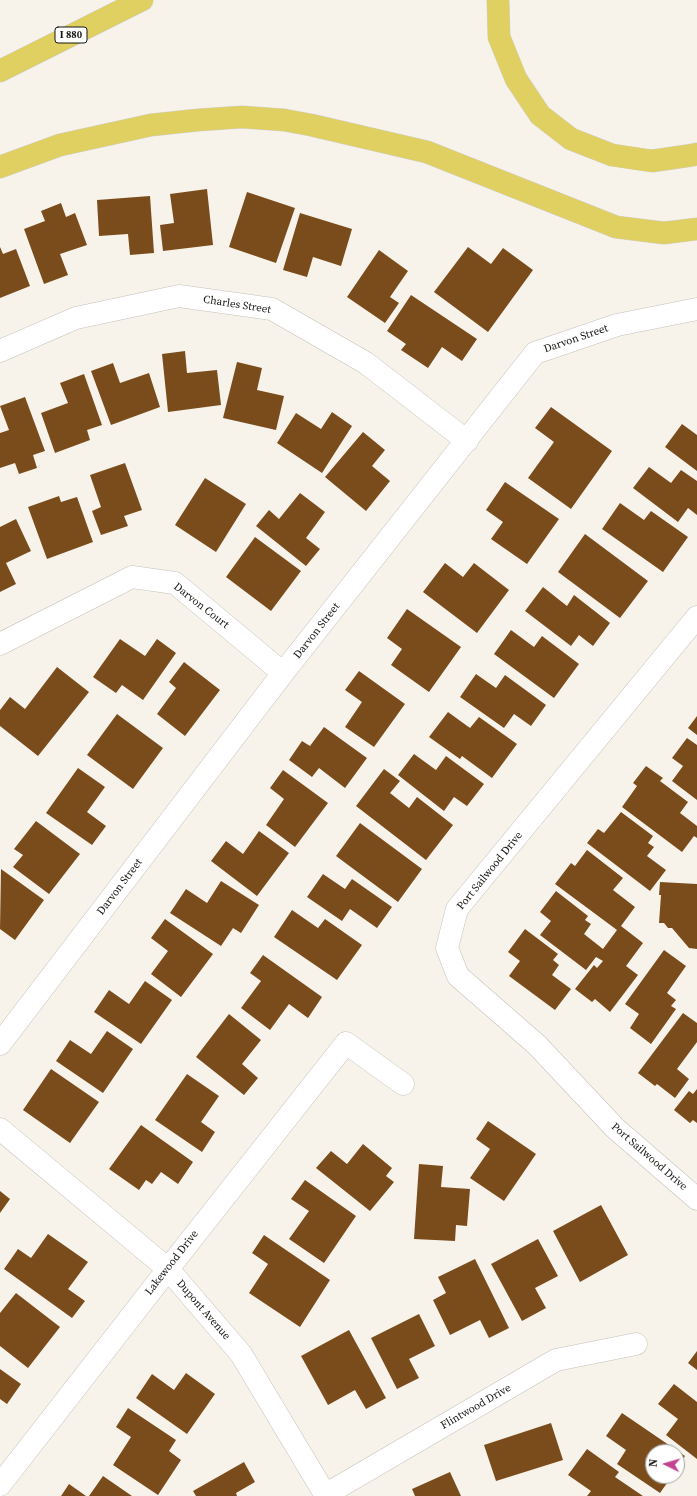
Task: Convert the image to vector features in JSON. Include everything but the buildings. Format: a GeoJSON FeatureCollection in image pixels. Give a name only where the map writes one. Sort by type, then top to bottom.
{"type":"FeatureCollection","features":[{"type":"Feature","properties":{"kind":"highway","name":"I 880"},"geometry":{"type":"LineString","coordinates":[[0,71],[142,0]]}},
{"type":"Feature","properties":{"kind":"highway"},"geometry":{"type":"LineString","coordinates":[[498,0],[499,37],[516,79],[540,115],[571,139],[612,155],[652,161],[697,154]]}},
{"type":"Feature","properties":{"kind":"highway"},"geometry":{"type":"LineString","coordinates":[[0,167],[60,145],[151,124],[242,117],[284,120],[427,152],[616,227],[664,233],[697,229]]}},
{"type":"Feature","properties":{"kind":"street","name":"Charles Street"},"geometry":{"type":"LineString","coordinates":[[0,351],[76,318],[179,296],[272,309],[366,363],[467,441]]}},
{"type":"Feature","properties":{"kind":"street","name":"Darvon Street"},"geometry":{"type":"LineString","coordinates":[[0,1044],[284,673],[535,353],[617,325],[697,309]]}},
{"type":"Feature","properties":{"kind":"street","name":"Darvon Court"},"geometry":{"type":"LineString","coordinates":[[0,644],[132,577],[175,583],[284,673]]}},
{"type":"Feature","properties":{"kind":"street","name":"Port Sailwood Drive"},"geometry":{"type":"LineString","coordinates":[[697,617],[457,909],[447,948],[458,976],[537,1045],[615,1128],[697,1199]]}},
{"type":"Feature","properties":{"kind":"street","name":"Lakewood Drive"},"geometry":{"type":"LineString","coordinates":[[0,1486],[346,1043],[403,1084]]}},
{"type":"Feature","properties":{"kind":"street","name":"Dupont Avenue"},"geometry":{"type":"LineString","coordinates":[[0,1129],[168,1269],[241,1354],[326,1496]]}},
{"type":"Feature","properties":{"kind":"street","name":"Flintwood Drive"},"geometry":{"type":"LineString","coordinates":[[326,1496],[556,1360],[636,1344]]}}]}
